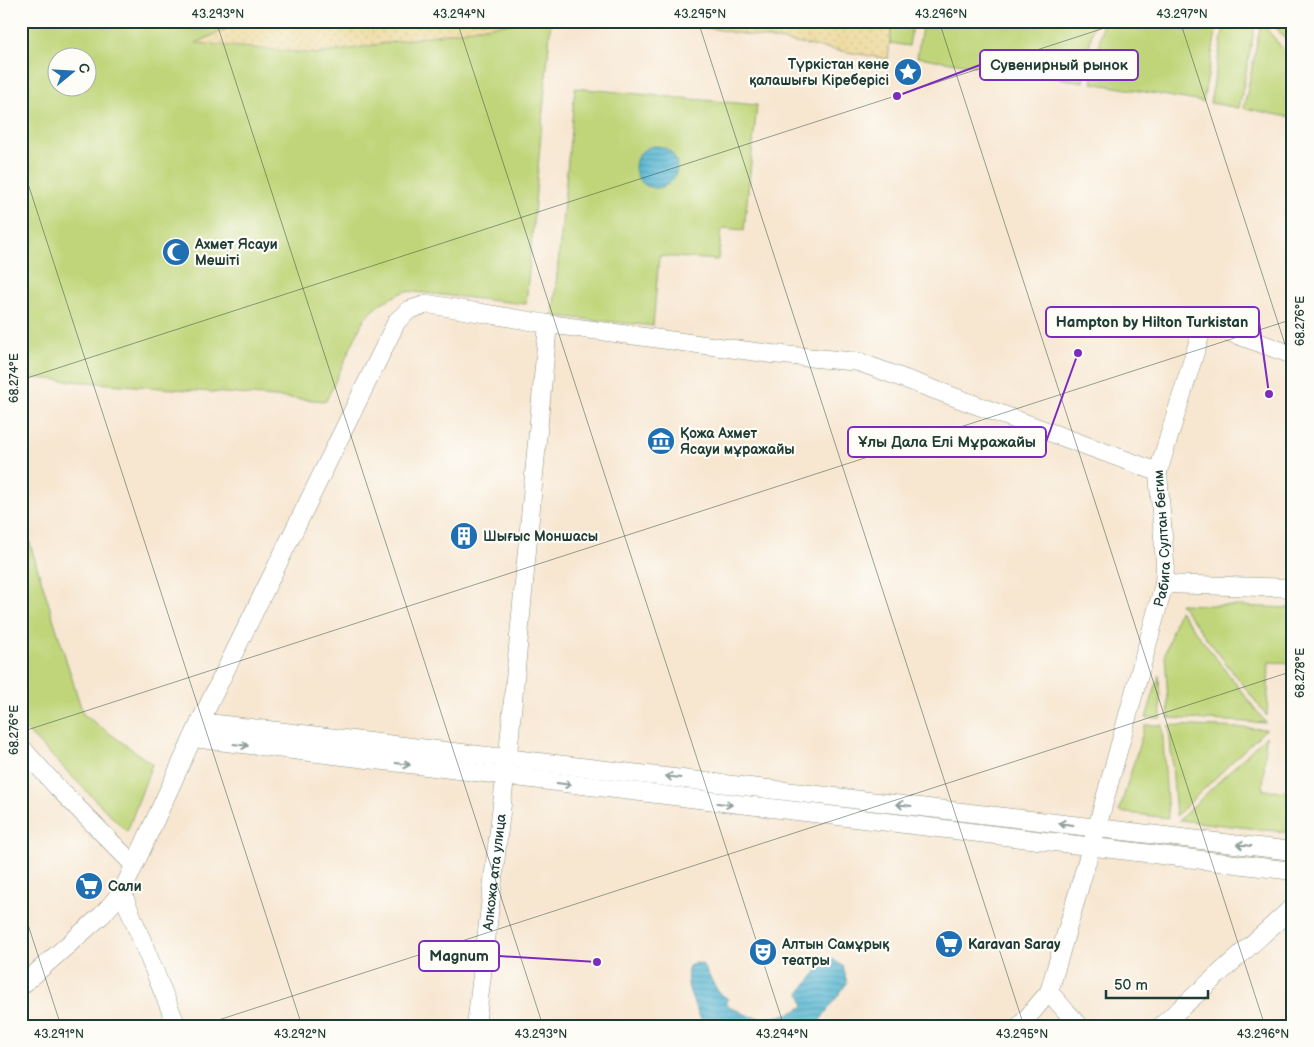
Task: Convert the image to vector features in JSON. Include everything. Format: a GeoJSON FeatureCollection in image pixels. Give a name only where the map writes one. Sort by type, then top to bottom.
{"type":"FeatureCollection","features":[{"type":"Feature","properties":{"kind":"street"},"geometry":{"type":"LineString","coordinates":[[21,986],[102,915],[122,892],[200,722],[397,321],[409,310],[428,304],[548,324],[772,354],[860,362],[1158,472]]}},
{"type":"Feature","properties":{"kind":"street","name":"Рабига Султан бегим"},"geometry":{"type":"LineString","coordinates":[[1049,992],[1164,584],[1165,563],[1158,472],[1204,323],[1293,355]]}},
{"type":"Feature","properties":{"kind":"street","name":"Алкожа ата улица"},"geometry":{"type":"LineString","coordinates":[[476,1026],[507,758],[548,324]]}},
{"type":"Feature","properties":{"kind":"street"},"geometry":{"type":"LineString","coordinates":[[1164,584],[1293,588]]}},
{"type":"Feature","properties":{"kind":"street"},"geometry":{"type":"LineString","coordinates":[[200,722],[1293,850]]}},
{"type":"Feature","properties":{"kind":"street"},"geometry":{"type":"LineString","coordinates":[[193,738],[1293,871]]}},
{"type":"Feature","properties":{"kind":"street"},"geometry":{"type":"LineString","coordinates":[[21,747],[56,787],[134,865]]}},
{"type":"Feature","properties":{"kind":"street"},"geometry":{"type":"LineString","coordinates":[[122,892],[177,1026]]}},
{"type":"Feature","properties":{"kind":"street"},"geometry":{"type":"LineString","coordinates":[[1161,1026],[1293,907]]}},
{"type":"Feature","properties":{"kind":"street"},"geometry":{"type":"LineString","coordinates":[[1020,1026],[1049,992],[1079,1026]]}},
{"type":"Feature","properties":{"kind":"green space"},"geometry":{"type":"Polygon","coordinates":[[[21,21],[244,21],[197,42],[319,54],[522,21],[551,21],[526,304],[405,291],[381,303],[364,319],[326,401],[21,377],[21,21]]]}},
{"type":"Feature","properties":{"kind":"green space"},"geometry":{"type":"Polygon","coordinates":[[[892,21],[913,21],[909,46],[890,43],[892,21]]]}},
{"type":"Feature","properties":{"kind":"green space"},"geometry":{"type":"Polygon","coordinates":[[[923,21],[1094,21],[1083,82],[917,57],[923,21]]]}},
{"type":"Feature","properties":{"kind":"green space"},"geometry":{"type":"Polygon","coordinates":[[[1103,21],[1218,21],[1203,102],[1092,83],[1103,21]]]}},
{"type":"Feature","properties":{"kind":"green space"},"geometry":{"type":"Polygon","coordinates":[[[1225,21],[1256,21],[1239,108],[1210,103],[1225,21]]]}},
{"type":"Feature","properties":{"kind":"green space"},"geometry":{"type":"Polygon","coordinates":[[[1271,21],[1293,24],[1293,49],[1271,21]]]}},
{"type":"Feature","properties":{"kind":"green space"},"geometry":{"type":"Polygon","coordinates":[[[1261,22],[1293,61],[1293,111],[1288,117],[1244,108],[1261,22]]]}},
{"type":"Feature","properties":{"kind":"green space"},"geometry":{"type":"Polygon","coordinates":[[[575,88],[757,105],[744,230],[722,228],[718,260],[659,256],[653,326],[553,316],[575,88]]]}},
{"type":"Feature","properties":{"kind":"green space"},"geometry":{"type":"Polygon","coordinates":[[[21,515],[83,714],[152,764],[127,832],[21,725],[21,515]]]}},
{"type":"Feature","properties":{"kind":"green space"},"geometry":{"type":"Polygon","coordinates":[[[1180,604],[1293,608],[1293,663],[1269,662],[1267,716],[1180,604]]]}},
{"type":"Feature","properties":{"kind":"green space"},"geometry":{"type":"Polygon","coordinates":[[[1179,610],[1266,723],[1169,718],[1165,653],[1179,610]]]}},
{"type":"Feature","properties":{"kind":"green space"},"geometry":{"type":"Polygon","coordinates":[[[1159,675],[1161,718],[1146,718],[1159,675]]]}},
{"type":"Feature","properties":{"kind":"green space"},"geometry":{"type":"Polygon","coordinates":[[[1145,725],[1162,725],[1168,818],[1119,812],[1145,725]]]}},
{"type":"Feature","properties":{"kind":"green space"},"geometry":{"type":"Polygon","coordinates":[[[1169,725],[1266,729],[1176,816],[1169,725]]]}},
{"type":"Feature","properties":{"kind":"green space"},"geometry":{"type":"Polygon","coordinates":[[[1266,736],[1263,790],[1293,791],[1293,833],[1179,820],[1266,736]]]}},
{"type":"Feature","properties":{"kind":"sand"},"geometry":{"type":"Polygon","coordinates":[[[244,21],[522,21],[319,54],[196,43],[244,21]]]}},
{"type":"Feature","properties":{"kind":"sand"},"geometry":{"type":"Polygon","coordinates":[[[668,21],[892,21],[888,59],[668,21]]]}},
{"type":"Feature","properties":{"kind":"water"},"geometry":{"type":"Polygon","coordinates":[[[660,146],[668,149],[674,155],[677,167],[674,179],[668,185],[652,188],[644,185],[638,179],[635,163],[638,155],[644,149],[660,146]]]}},
{"type":"Feature","properties":{"kind":"water"},"geometry":{"type":"Polygon","coordinates":[[[832,959],[843,966],[847,983],[816,1026],[704,1026],[689,989],[689,966],[696,963],[702,964],[719,993],[728,999],[726,1005],[751,1016],[781,1016],[804,1006],[800,992],[825,962],[832,959]]]}},
{"type":"Feature","properties":{"kind":"place","name":"Түркістан көне қалашығы Кіреберісі"},"geometry":{"type":"Point","coordinates":[908,72]}},
{"type":"Feature","properties":{"kind":"place","name":"Сувенирный рынок"},"geometry":{"type":"Point","coordinates":[897,96]}},
{"type":"Feature","properties":{"kind":"place","name":"Ахмет Ясауи Мешіті"},"geometry":{"type":"Point","coordinates":[176,252]}},
{"type":"Feature","properties":{"kind":"place","name":"Ұлы Дала Елі Мұражайы"},"geometry":{"type":"Point","coordinates":[1078,353]}},
{"type":"Feature","properties":{"kind":"place","name":"Hampton by Hilton Turkistan"},"geometry":{"type":"Point","coordinates":[1269,394]}},
{"type":"Feature","properties":{"kind":"place","name":"Қожа Ахмет Ясауи мұражайы"},"geometry":{"type":"Point","coordinates":[661,441]}},
{"type":"Feature","properties":{"kind":"place","name":"Шығыс Моншасы"},"geometry":{"type":"Point","coordinates":[464,536]}},
{"type":"Feature","properties":{"kind":"place","name":"Сали"},"geometry":{"type":"Point","coordinates":[89,886]}},
{"type":"Feature","properties":{"kind":"place","name":"Karavan Saray"},"geometry":{"type":"Point","coordinates":[949,944]}},
{"type":"Feature","properties":{"kind":"place","name":"Алтын Самұрық театры"},"geometry":{"type":"Point","coordinates":[763,952]}},
{"type":"Feature","properties":{"kind":"place","name":"Magnum"},"geometry":{"type":"Point","coordinates":[597,962]}}]}
